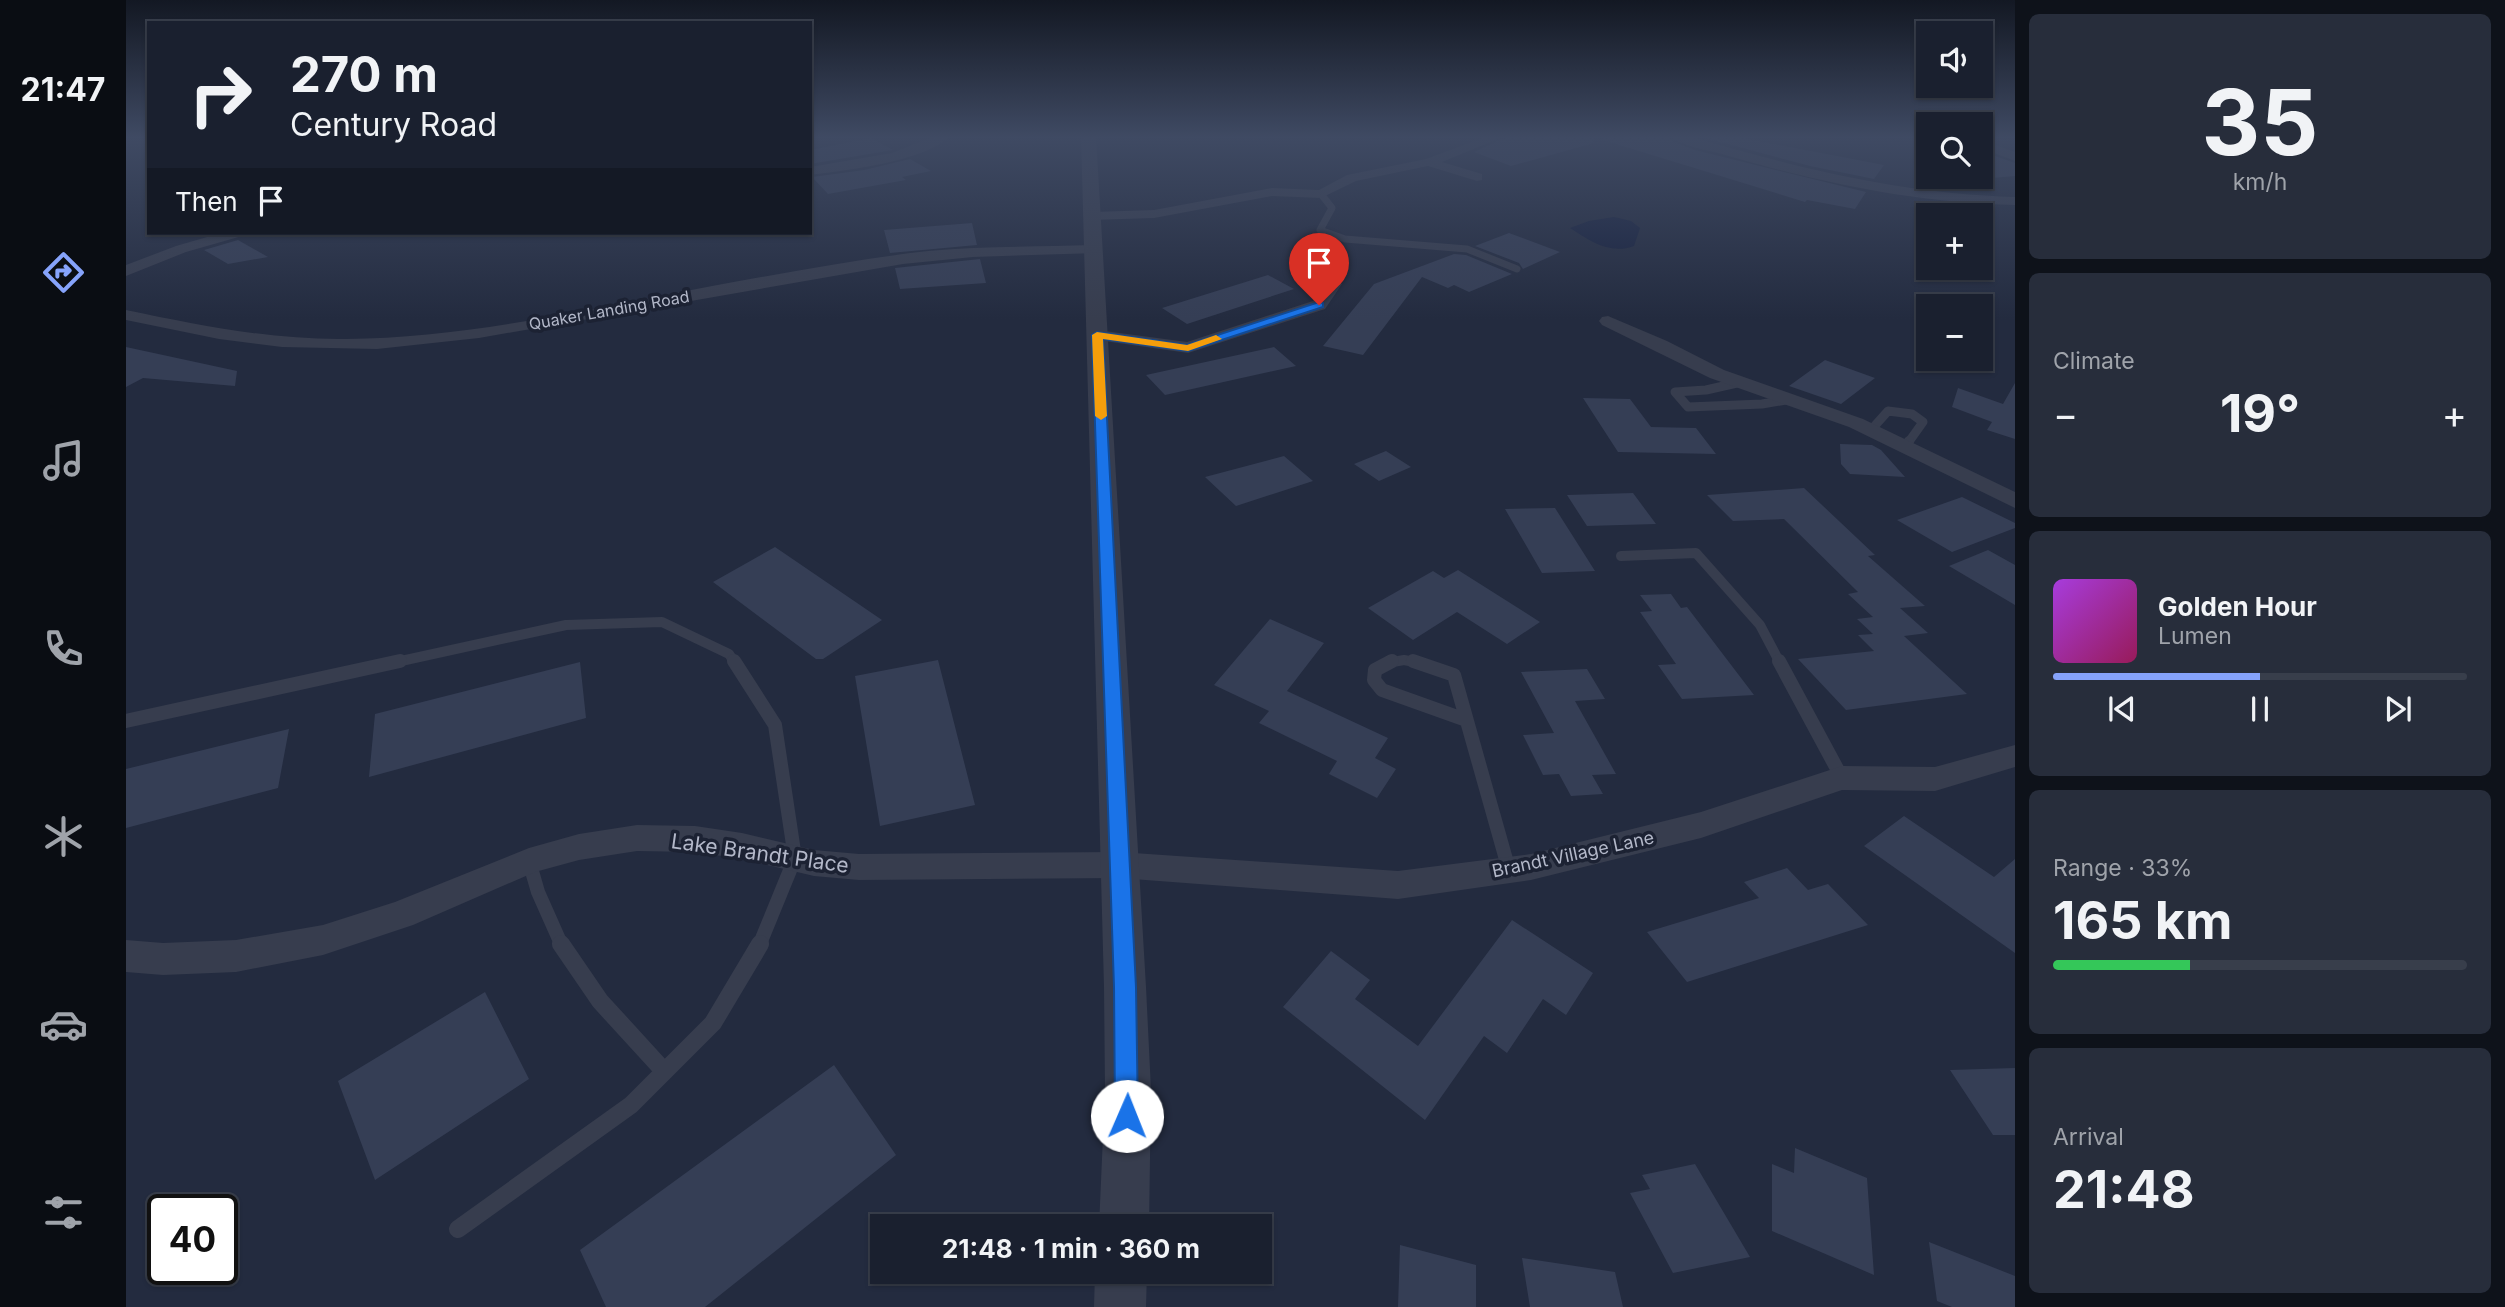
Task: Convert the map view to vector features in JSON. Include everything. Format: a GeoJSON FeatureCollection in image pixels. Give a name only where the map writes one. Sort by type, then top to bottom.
{"type":"FeatureCollection","features":[{"type":"Feature","properties":{"kind":"street"},"geometry":{"type":"LineString","coordinates":[[1091,197],[1128,1090],[1124,1214]]}},
{"type":"Feature","properties":{"kind":"street"},"geometry":{"type":"LineString","coordinates":[[1092,216],[1154,214],[1245,197]]}},
{"type":"Feature","properties":{"kind":"street"},"geometry":{"type":"LineString","coordinates":[[1931,197],[2014,202]]}},
{"type":"Feature","properties":{"kind":"street"},"geometry":{"type":"LineString","coordinates":[[126,271],[181,249],[230,235]]}},
{"type":"Feature","properties":{"kind":"street","name":"Quaker Landing Road"},"geometry":{"type":"LineString","coordinates":[[126,315],[237,339],[376,345],[475,334],[906,258],[967,253],[1093,250]]}},
{"type":"Feature","properties":{"kind":"street"},"geometry":{"type":"LineString","coordinates":[[1097,335],[1188,348],[1319,305],[1334,284]]}},
{"type":"Feature","properties":{"kind":"street"},"geometry":{"type":"LineString","coordinates":[[1608,321],[1737,383],[1906,445],[2015,501]]}},
{"type":"Feature","properties":{"kind":"street","name":"Brandt Village Lane"},"geometry":{"type":"LineString","coordinates":[[1119,865],[1398,885],[1509,870],[1701,825],[1842,778],[1935,779],[2015,756]]}},
{"type":"Feature","properties":{"kind":"street","name":"Lake Brandt Place"},"geometry":{"type":"LineString","coordinates":[[126,956],[163,959],[236,956],[323,940],[401,915],[529,861],[579,847],[637,838],[695,839],[859,867],[1119,865]]}},
{"type":"Feature","properties":{"kind":"street"},"geometry":{"type":"LineString","coordinates":[[1120,1307],[1121,1284]]}},
{"type":"Feature","properties":{"kind":"lane"},"geometry":{"type":"LineString","coordinates":[[1323,197],[1332,208],[1320,230],[1345,239],[1467,249],[1517,269]]}},
{"type":"Feature","properties":{"kind":"lane"},"geometry":{"type":"LineString","coordinates":[[1737,383],[1706,390],[1675,392],[1688,407],[1762,404],[1786,400]]}},
{"type":"Feature","properties":{"kind":"lane"},"geometry":{"type":"LineString","coordinates":[[1871,430],[1888,411],[1919,417],[1923,422],[1906,445]]}},
{"type":"Feature","properties":{"kind":"lane"},"geometry":{"type":"LineString","coordinates":[[1621,556],[1696,553],[1760,625],[1842,778]]}},
{"type":"Feature","properties":{"kind":"lane"},"geometry":{"type":"LineString","coordinates":[[126,721],[566,625],[662,622],[729,654],[775,725],[794,858],[757,951],[713,1023],[620,1113],[458,1229]]}},
{"type":"Feature","properties":{"kind":"lane"},"geometry":{"type":"LineString","coordinates":[[1466,720],[1382,690],[1374,680],[1375,670],[1384,662],[1403,658],[1454,675],[1509,870]]}},
{"type":"Feature","properties":{"kind":"lane"},"geometry":{"type":"LineString","coordinates":[[529,861],[544,912],[578,972],[609,1015],[664,1071]]}},
{"type":"Feature","properties":{"kind":"water"},"geometry":{"type":"Polygon","coordinates":[[[1614,217],[1631,221],[1640,228],[1634,246],[1608,248],[1570,228],[1589,221],[1614,217]]]}},
{"type":"Feature","properties":{"kind":"building"},"geometry":{"type":"Polygon","coordinates":[[[1789,197],[1863,197],[1855,209],[1807,200],[1805,202],[1789,197]]]}},
{"type":"Feature","properties":{"kind":"building"},"geometry":{"type":"Polygon","coordinates":[[[972,223],[977,245],[890,253],[884,230],[972,223]]]}},
{"type":"Feature","properties":{"kind":"building"},"geometry":{"type":"Polygon","coordinates":[[[1509,233],[1560,252],[1523,269],[1519,263],[1475,246],[1509,233]]]}},
{"type":"Feature","properties":{"kind":"building"},"geometry":{"type":"Polygon","coordinates":[[[238,240],[268,257],[228,264],[204,250],[238,240]]]}},
{"type":"Feature","properties":{"kind":"building"},"geometry":{"type":"Polygon","coordinates":[[[1454,254],[1466,255],[1512,274],[1469,292],[1454,285],[1448,288],[1422,277],[1363,355],[1323,346],[1374,284],[1454,254]]]}},
{"type":"Feature","properties":{"kind":"building"},"geometry":{"type":"Polygon","coordinates":[[[980,259],[986,283],[900,289],[895,268],[980,259]]]}},
{"type":"Feature","properties":{"kind":"building"},"geometry":{"type":"Polygon","coordinates":[[[1268,275],[1294,289],[1187,324],[1162,308],[1268,275]]]}},
{"type":"Feature","properties":{"kind":"building"},"geometry":{"type":"Polygon","coordinates":[[[126,347],[237,371],[235,386],[143,378],[126,387],[126,347]]]}},
{"type":"Feature","properties":{"kind":"building"},"geometry":{"type":"Polygon","coordinates":[[[1274,347],[1296,366],[1165,395],[1146,375],[1274,347]]]}},
{"type":"Feature","properties":{"kind":"building"},"geometry":{"type":"Polygon","coordinates":[[[1825,360],[1875,378],[1841,404],[1789,386],[1825,360]]]}},
{"type":"Feature","properties":{"kind":"building"},"geometry":{"type":"Polygon","coordinates":[[[2015,383],[2015,439],[1987,430],[1992,422],[1952,407],[1958,388],[2003,404],[2015,383]]]}},
{"type":"Feature","properties":{"kind":"building"},"geometry":{"type":"Polygon","coordinates":[[[1583,398],[1630,399],[1651,427],[1696,428],[1716,454],[1618,452],[1583,398]]]}},
{"type":"Feature","properties":{"kind":"building"},"geometry":{"type":"Polygon","coordinates":[[[1840,444],[1872,445],[1881,450],[1905,477],[1850,474],[1841,464],[1840,444]]]}},
{"type":"Feature","properties":{"kind":"building"},"geometry":{"type":"Polygon","coordinates":[[[1386,451],[1411,467],[1379,481],[1354,464],[1386,451]]]}},
{"type":"Feature","properties":{"kind":"building"},"geometry":{"type":"Polygon","coordinates":[[[1284,456],[1313,481],[1236,506],[1205,477],[1284,456]]]}},
{"type":"Feature","properties":{"kind":"building"},"geometry":{"type":"Polygon","coordinates":[[[1804,488],[1875,555],[1868,556],[1925,606],[1900,608],[1928,633],[1904,636],[1967,694],[1846,710],[1798,659],[1874,651],[1858,635],[1873,634],[1857,619],[1873,617],[1848,594],[1858,592],[1784,519],[1733,521],[1707,495],[1804,488]]]}},
{"type":"Feature","properties":{"kind":"building"},"geometry":{"type":"Polygon","coordinates":[[[1633,493],[1656,524],[1587,526],[1567,495],[1633,493]]]}},
{"type":"Feature","properties":{"kind":"building"},"geometry":{"type":"Polygon","coordinates":[[[1962,497],[2015,523],[2015,528],[1952,552],[1897,520],[1962,497]]]}},
{"type":"Feature","properties":{"kind":"building"},"geometry":{"type":"Polygon","coordinates":[[[1555,508],[1595,571],[1542,573],[1505,509],[1555,508]]]}},
{"type":"Feature","properties":{"kind":"building"},"geometry":{"type":"Polygon","coordinates":[[[775,547],[882,620],[823,659],[816,659],[713,582],[775,547]]]}},
{"type":"Feature","properties":{"kind":"building"},"geometry":{"type":"Polygon","coordinates":[[[1988,550],[2015,565],[2015,605],[1949,566],[1988,550]]]}},
{"type":"Feature","properties":{"kind":"building"},"geometry":{"type":"Polygon","coordinates":[[[1458,570],[1540,622],[1507,644],[1457,612],[1413,640],[1368,608],[1433,571],[1444,578],[1458,570]]]}},
{"type":"Feature","properties":{"kind":"building"},"geometry":{"type":"Polygon","coordinates":[[[1671,594],[1681,608],[1687,607],[1754,695],[1682,699],[1658,665],[1676,664],[1640,612],[1652,611],[1640,595],[1671,594]]]}},
{"type":"Feature","properties":{"kind":"building"},"geometry":{"type":"Polygon","coordinates":[[[1270,619],[1324,643],[1287,691],[1388,738],[1375,758],[1396,769],[1377,798],[1329,774],[1337,761],[1259,723],[1269,711],[1214,685],[1270,619]]]}},
{"type":"Feature","properties":{"kind":"building"},"geometry":{"type":"Polygon","coordinates":[[[938,660],[975,805],[880,826],[855,676],[938,660]]]}},
{"type":"Feature","properties":{"kind":"building"},"geometry":{"type":"Polygon","coordinates":[[[580,662],[586,718],[369,777],[375,714],[580,662]]]}},
{"type":"Feature","properties":{"kind":"building"},"geometry":{"type":"Polygon","coordinates":[[[1587,669],[1605,699],[1575,701],[1616,774],[1592,775],[1603,794],[1571,796],[1559,774],[1543,775],[1523,735],[1554,733],[1521,672],[1587,669]]]}},
{"type":"Feature","properties":{"kind":"building"},"geometry":{"type":"Polygon","coordinates":[[[289,729],[278,788],[126,828],[126,769],[289,729]]]}},
{"type":"Feature","properties":{"kind":"building"},"geometry":{"type":"Polygon","coordinates":[[[1904,816],[1994,877],[2015,859],[2015,953],[1864,846],[1904,816]]]}},
{"type":"Feature","properties":{"kind":"building"},"geometry":{"type":"Polygon","coordinates":[[[1787,868],[1808,890],[1828,884],[1868,925],[1687,982],[1647,932],[1759,898],[1744,882],[1787,868]]]}},
{"type":"Feature","properties":{"kind":"building"},"geometry":{"type":"Polygon","coordinates":[[[1512,920],[1593,973],[1566,1015],[1543,999],[1507,1053],[1484,1036],[1425,1120],[1283,1007],[1331,951],[1370,980],[1355,999],[1418,1046],[1512,920]]]}},
{"type":"Feature","properties":{"kind":"building"},"geometry":{"type":"Polygon","coordinates":[[[485,992],[529,1079],[375,1180],[338,1081],[485,992]]]}},
{"type":"Feature","properties":{"kind":"building"},"geometry":{"type":"Polygon","coordinates":[[[834,1065],[896,1155],[705,1307],[606,1307],[580,1250],[834,1065]]]}},
{"type":"Feature","properties":{"kind":"building"},"geometry":{"type":"Polygon","coordinates":[[[2015,1068],[2015,1135],[1993,1135],[1950,1070],[2015,1068]]]}},
{"type":"Feature","properties":{"kind":"building"},"geometry":{"type":"Polygon","coordinates":[[[1795,1148],[1867,1178],[1874,1275],[1772,1231],[1772,1164],[1794,1173],[1795,1148]]]}},
{"type":"Feature","properties":{"kind":"building"},"geometry":{"type":"Polygon","coordinates":[[[1695,1164],[1750,1257],[1673,1273],[1630,1193],[1650,1189],[1642,1175],[1695,1164]]]}},
{"type":"Feature","properties":{"kind":"building"},"geometry":{"type":"Polygon","coordinates":[[[1929,1242],[2015,1276],[2015,1307],[1952,1307],[1937,1301],[1929,1242]]]}},
{"type":"Feature","properties":{"kind":"building"},"geometry":{"type":"Polygon","coordinates":[[[1400,1245],[1476,1265],[1476,1307],[1398,1307],[1400,1245]]]}},
{"type":"Feature","properties":{"kind":"building"},"geometry":{"type":"Polygon","coordinates":[[[1522,1258],[1615,1272],[1623,1307],[1530,1307],[1522,1258]]]}},
{"type":"Feature","properties":{"kind":"slow traffic"},"geometry":{"type":"LineString","coordinates":[[1101,416],[1097,335],[1188,348],[1216,339]]}},
{"type":"Feature","properties":{"kind":"route"},"geometry":{"type":"LineString","coordinates":[[1127,1116],[1125,987],[1097,335],[1188,348],[1319,305]]}}]}
